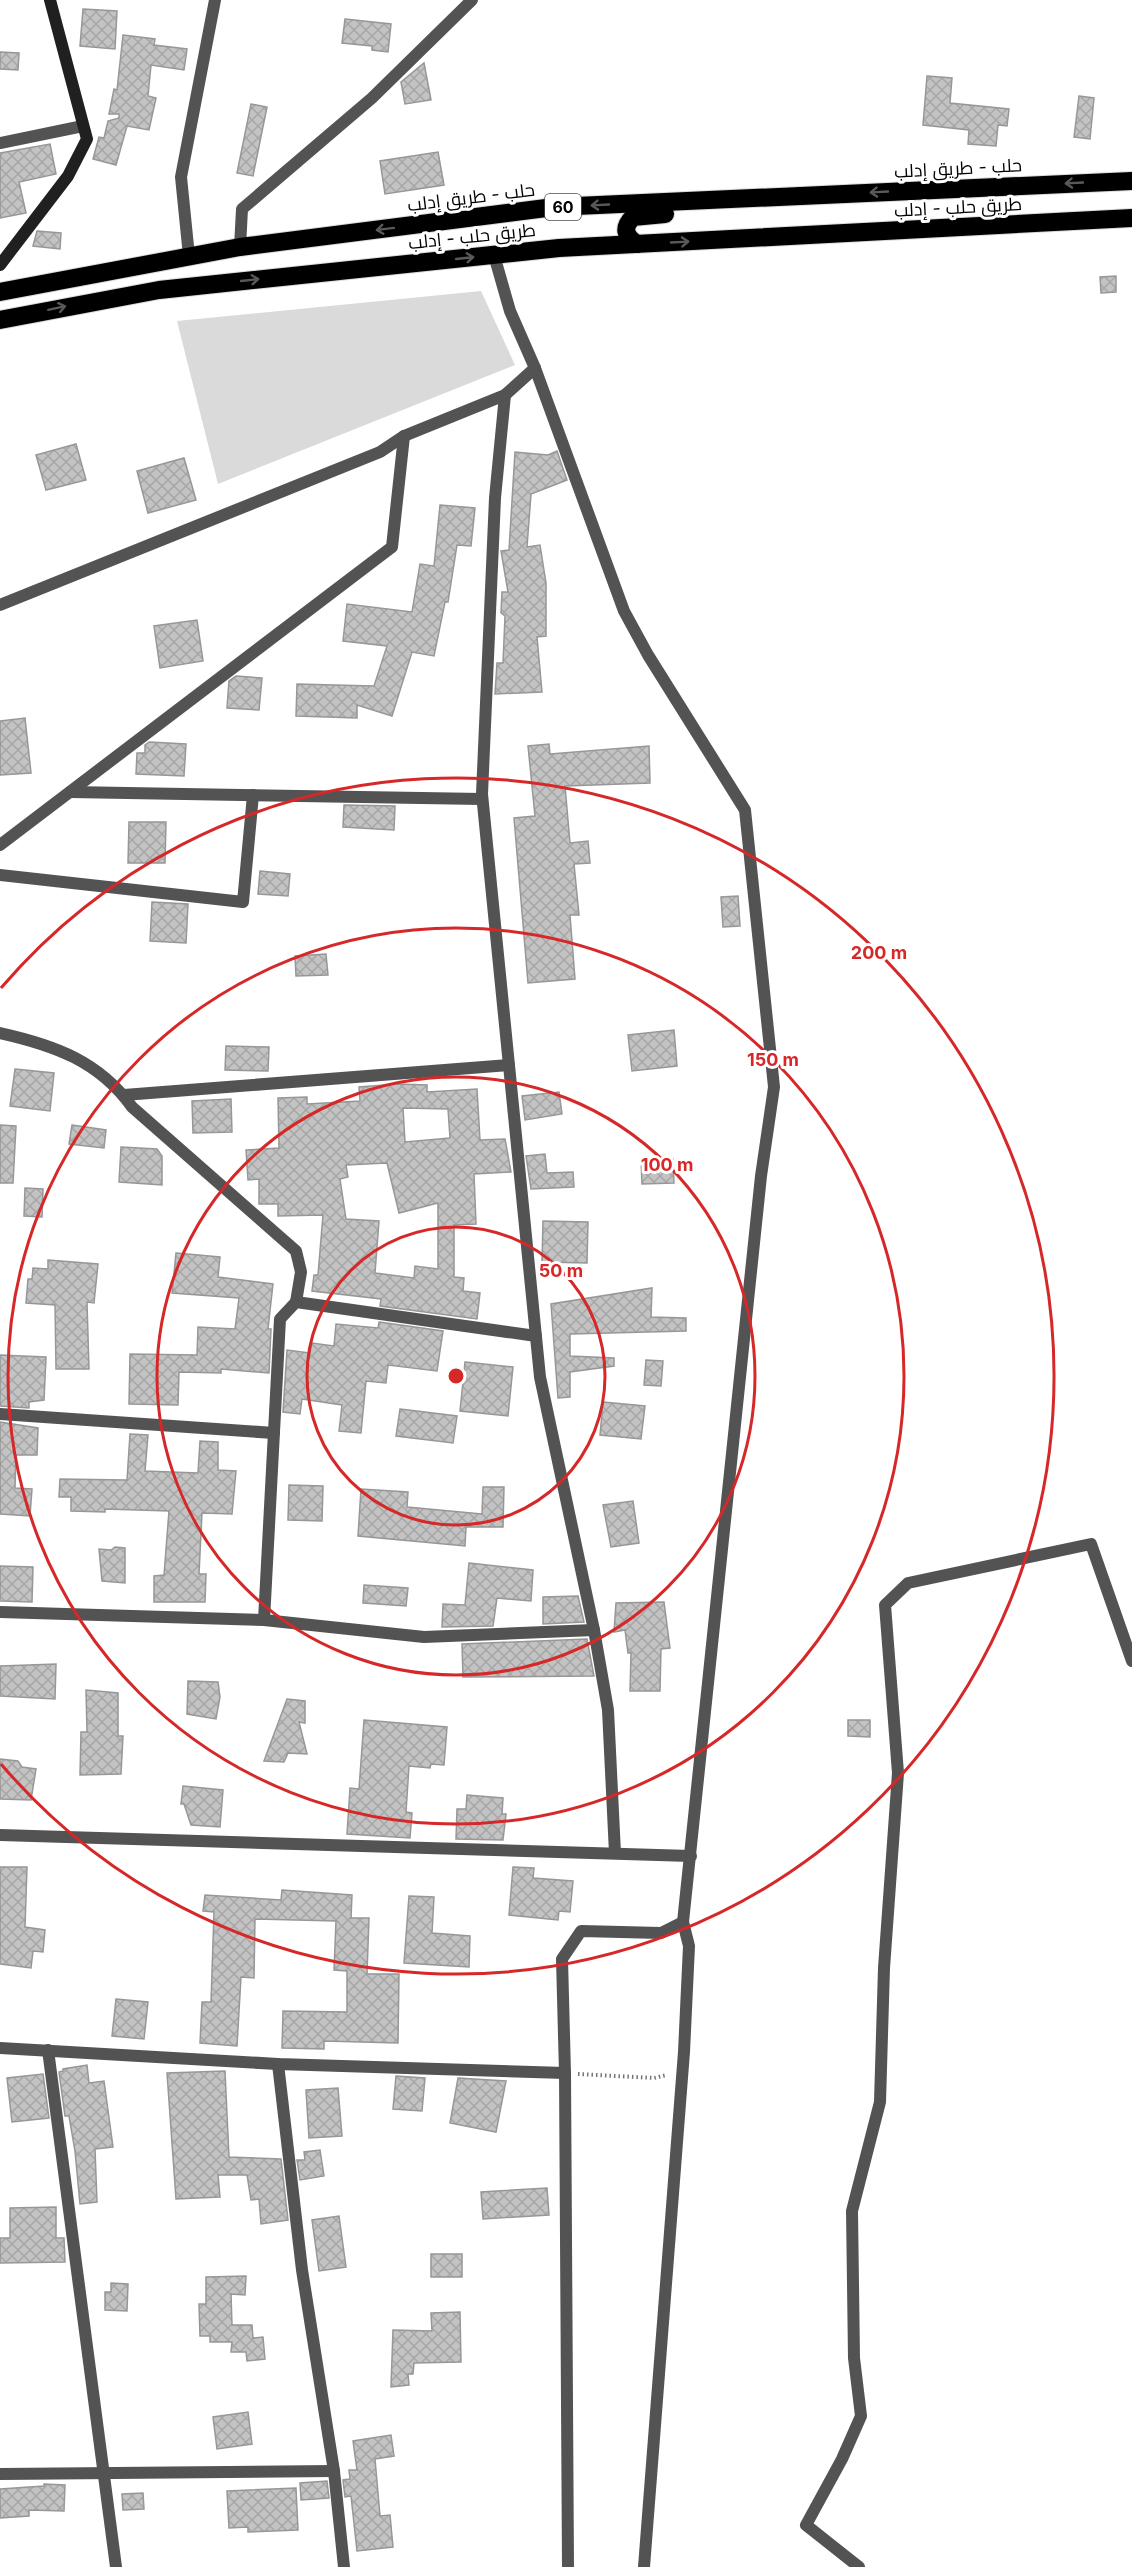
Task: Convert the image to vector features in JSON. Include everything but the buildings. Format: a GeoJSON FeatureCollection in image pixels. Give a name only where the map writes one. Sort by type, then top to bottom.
{"type":"FeatureCollection","features":[{"type":"Feature","properties":{"kind":"highway","name":"حلب - طريق إدلب"},"geometry":{"type":"LineString","coordinates":[[0,292],[240,248],[554,207],[1132,181]]}},
{"type":"Feature","properties":{"kind":"highway"},"geometry":{"type":"LineString","coordinates":[[637,244],[629,239],[625,232],[626,224],[633,217],[766,208],[837,194]]}},
{"type":"Feature","properties":{"kind":"highway","name":"طريق حلب - إدلب"},"geometry":{"type":"LineString","coordinates":[[0,320],[159,290],[494,255],[637,244],[1132,218]]}},
{"type":"Feature","properties":{"kind":"street"},"geometry":{"type":"LineString","coordinates":[[0,265],[68,176],[87,139],[50,0]]}},
{"type":"Feature","properties":{"kind":"street"},"geometry":{"type":"LineString","coordinates":[[189,256],[181,177],[215,0]]}},
{"type":"Feature","properties":{"kind":"street"},"geometry":{"type":"LineString","coordinates":[[240,248],[243,209],[372,98],[472,0]]}},
{"type":"Feature","properties":{"kind":"street"},"geometry":{"type":"LineString","coordinates":[[0,142],[83,126]]}},
{"type":"Feature","properties":{"kind":"street"},"geometry":{"type":"LineString","coordinates":[[494,255],[510,312],[535,368],[624,611],[648,655],[745,810],[774,1087],[761,1176],[683,1922],[689,1946],[682,2072],[644,2567]]}},
{"type":"Feature","properties":{"kind":"street"},"geometry":{"type":"LineString","coordinates":[[0,605],[380,452],[404,436],[505,395],[535,368]]}},
{"type":"Feature","properties":{"kind":"street"},"geometry":{"type":"LineString","coordinates":[[505,395],[495,498],[482,799],[540,1377],[594,1630],[608,1710],[615,1852]]}},
{"type":"Feature","properties":{"kind":"street"},"geometry":{"type":"LineString","coordinates":[[0,845],[392,547],[404,436]]}},
{"type":"Feature","properties":{"kind":"street"},"geometry":{"type":"LineString","coordinates":[[70,792],[482,799]]}},
{"type":"Feature","properties":{"kind":"street"},"geometry":{"type":"LineString","coordinates":[[0,875],[243,902],[253,795]]}},
{"type":"Feature","properties":{"kind":"street"},"geometry":{"type":"LineString","coordinates":[[0,1033],[33,1040],[80,1060],[114,1083],[132,1107],[296,1251],[301,1272],[296,1302],[280,1319],[264,1620]]}},
{"type":"Feature","properties":{"kind":"street"},"geometry":{"type":"LineString","coordinates":[[124,1095],[509,1065]]}},
{"type":"Feature","properties":{"kind":"street"},"geometry":{"type":"LineString","coordinates":[[296,1302],[536,1336]]}},
{"type":"Feature","properties":{"kind":"street"},"geometry":{"type":"LineString","coordinates":[[0,1414],[274,1433]]}},
{"type":"Feature","properties":{"kind":"street"},"geometry":{"type":"LineString","coordinates":[[859,2567],[806,2525],[842,2459],[861,2416],[854,2358],[852,2211],[880,2102],[884,1968],[898,1773],[885,1605],[908,1583],[1091,1544],[1132,1661]]}},
{"type":"Feature","properties":{"kind":"street"},"geometry":{"type":"LineString","coordinates":[[0,1612],[264,1620],[424,1637],[594,1630]]}},
{"type":"Feature","properties":{"kind":"street"},"geometry":{"type":"LineString","coordinates":[[0,1834],[691,1856]]}},
{"type":"Feature","properties":{"kind":"street"},"geometry":{"type":"LineString","coordinates":[[568,2567],[565,2073],[562,1959],[581,1931],[662,1933],[683,1922]]}},
{"type":"Feature","properties":{"kind":"street"},"geometry":{"type":"LineString","coordinates":[[0,2048],[278,2064],[565,2073]]}},
{"type":"Feature","properties":{"kind":"street"},"geometry":{"type":"LineString","coordinates":[[48,2050],[116,2567]]}},
{"type":"Feature","properties":{"kind":"street"},"geometry":{"type":"LineString","coordinates":[[278,2064],[302,2270],[334,2470],[344,2567]]}},
{"type":"Feature","properties":{"kind":"street"},"geometry":{"type":"LineString","coordinates":[[0,2474],[334,2470]]}},
{"type":"Feature","properties":{"kind":"path"},"geometry":{"type":"LineString","coordinates":[[565,2073],[654,2078],[682,2072]]}},
{"type":"Feature","properties":{"kind":"shaded area"},"geometry":{"type":"Polygon","coordinates":[[[481,291],[515,365],[218,484],[177,321],[481,291]]]}}]}
